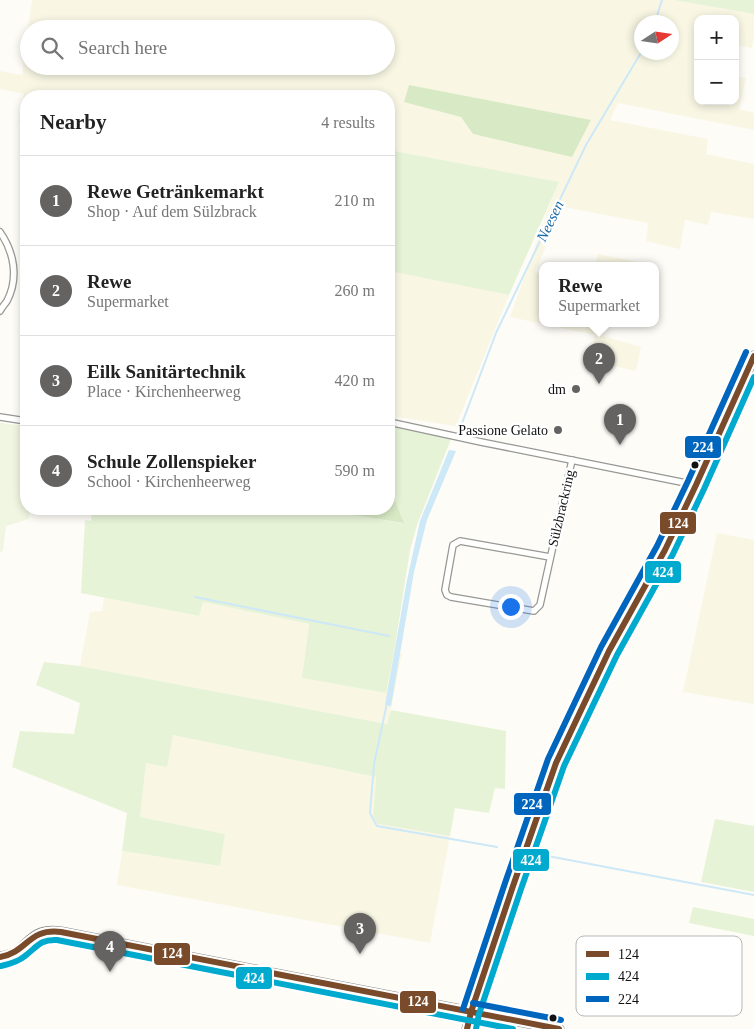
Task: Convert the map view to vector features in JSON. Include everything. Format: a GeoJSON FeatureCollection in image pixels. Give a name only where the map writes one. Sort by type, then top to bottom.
{"type":"FeatureCollection","features":[{"type":"Feature","properties":{"kind":"street"},"geometry":{"type":"LineString","coordinates":[[0,232],[7,242],[12,260],[14,279],[7,301],[0,311]]}},
{"type":"Feature","properties":{"kind":"street"},"geometry":{"type":"LineString","coordinates":[[467,1029],[471,1012],[556,763],[609,651],[665,550],[754,356]]}},
{"type":"Feature","properties":{"kind":"street"},"geometry":{"type":"LineString","coordinates":[[0,417],[20,420]]}},
{"type":"Feature","properties":{"kind":"street"},"geometry":{"type":"LineString","coordinates":[[395,423],[696,485]]}},
{"type":"Feature","properties":{"kind":"street","name":"Sülzbrackring"},"geometry":{"type":"LineString","coordinates":[[550,557],[460,542],[453,545],[445,590],[447,595],[451,597],[534,611],[540,605],[572,460]]}},
{"type":"Feature","properties":{"kind":"street"},"geometry":{"type":"LineString","coordinates":[[0,957],[17,951],[41,933],[55,932],[559,1029]]}},
{"type":"Feature","properties":{"kind":"shaded area"},"geometry":{"type":"Polygon","coordinates":[[[32,0],[674,0],[754,14],[752,48],[739,46],[739,15],[694,15],[694,105],[739,105],[739,77],[746,78],[739,109],[754,113],[754,130],[618,103],[610,120],[708,139],[706,154],[754,164],[754,219],[711,212],[708,225],[685,220],[680,249],[646,241],[648,223],[563,207],[535,272],[539,273],[539,323],[510,317],[558,182],[395,151],[395,90],[20,90],[20,93],[0,89],[0,71],[20,75],[395,75],[395,20],[29,20],[32,0]]]}},
{"type":"Feature","properties":{"kind":"shaded area"},"geometry":{"type":"Polygon","coordinates":[[[598,254],[638,262],[596,262],[598,254]]]}},
{"type":"Feature","properties":{"kind":"shaded area"},"geometry":{"type":"Polygon","coordinates":[[[395,272],[509,295],[456,426],[395,417],[395,272]]]}},
{"type":"Feature","properties":{"kind":"shaded area"},"geometry":{"type":"Polygon","coordinates":[[[557,327],[605,327],[603,336],[641,347],[636,371],[588,360],[595,335],[557,327]]]}},
{"type":"Feature","properties":{"kind":"shaded area"},"geometry":{"type":"Polygon","coordinates":[[[717,533],[754,540],[754,704],[683,692],[717,533]]]}},
{"type":"Feature","properties":{"kind":"shaded area"},"geometry":{"type":"Polygon","coordinates":[[[104,597],[198,616],[202,602],[309,624],[302,678],[386,693],[394,652],[402,653],[388,724],[80,666],[90,612],[102,611],[104,597]]]}},
{"type":"Feature","properties":{"kind":"shaded area"},"geometry":{"type":"Polygon","coordinates":[[[173,735],[376,777],[373,816],[378,824],[450,836],[430,943],[117,885],[122,851],[219,866],[225,834],[140,817],[146,762],[173,735]]]}},
{"type":"Feature","properties":{"kind":"green space"},"geometry":{"type":"Polygon","coordinates":[[[674,0],[754,0],[754,14],[674,0]]]}},
{"type":"Feature","properties":{"kind":"green space"},"geometry":{"type":"Polygon","coordinates":[[[409,85],[591,120],[572,157],[473,134],[461,117],[404,102],[409,85]]]}},
{"type":"Feature","properties":{"kind":"green space"},"geometry":{"type":"Polygon","coordinates":[[[395,151],[559,182],[509,295],[395,272],[395,151]]]}},
{"type":"Feature","properties":{"kind":"green space"},"geometry":{"type":"Polygon","coordinates":[[[0,423],[20,425],[20,515],[29,515],[29,519],[6,526],[3,550],[0,553],[0,423]]]}},
{"type":"Feature","properties":{"kind":"green space"},"geometry":{"type":"Polygon","coordinates":[[[395,427],[451,439],[417,525],[410,550],[386,693],[302,678],[309,624],[203,602],[199,616],[81,593],[85,520],[91,521],[92,515],[352,515],[403,523],[395,502],[395,427]]]}},
{"type":"Feature","properties":{"kind":"green space"},"geometry":{"type":"Polygon","coordinates":[[[395,501],[404,523],[353,515],[395,515],[395,501]]]}},
{"type":"Feature","properties":{"kind":"green space"},"geometry":{"type":"Polygon","coordinates":[[[44,662],[80,666],[387,724],[391,710],[506,731],[505,789],[495,788],[489,813],[455,808],[450,836],[378,824],[373,816],[376,777],[173,735],[167,767],[146,763],[140,817],[225,834],[220,866],[122,851],[127,813],[12,767],[20,731],[74,734],[80,703],[36,685],[44,662]]]}},
{"type":"Feature","properties":{"kind":"green space"},"geometry":{"type":"Polygon","coordinates":[[[715,819],[754,826],[754,892],[701,882],[715,819]]]}},
{"type":"Feature","properties":{"kind":"green space"},"geometry":{"type":"Polygon","coordinates":[[[693,907],[754,919],[754,936],[689,923],[693,907]]]}},
{"type":"Feature","properties":{"kind":"water"},"geometry":{"type":"Polygon","coordinates":[[[449,450],[456,451],[427,520],[414,572],[391,706],[385,705],[407,580],[420,521],[449,450]]]}},
{"type":"Feature","properties":{"kind":"waterway","name":"Neesen"},"geometry":{"type":"LineString","coordinates":[[657,15],[662,0]]}},
{"type":"Feature","properties":{"kind":"waterway","name":"Neesen"},"geometry":{"type":"LineString","coordinates":[[461,426],[496,333],[586,145],[637,60]]}},
{"type":"Feature","properties":{"kind":"waterway"},"geometry":{"type":"LineString","coordinates":[[195,597],[389,636]]}},
{"type":"Feature","properties":{"kind":"waterway"},"geometry":{"type":"LineString","coordinates":[[387,703],[374,764],[370,813],[377,826],[497,847]]}},
{"type":"Feature","properties":{"kind":"waterway"},"geometry":{"type":"LineString","coordinates":[[532,853],[754,895]]}},
{"type":"Feature","properties":{"kind":"transit line","name":"224"},"geometry":{"type":"LineString","coordinates":[[463,1009],[548,759],[601,647],[657,546],[746,352]]}},
{"type":"Feature","properties":{"kind":"transit line","name":"124"},"geometry":{"type":"LineString","coordinates":[[467,1029],[513,886],[556,763],[609,651],[665,550],[754,356]]}},
{"type":"Feature","properties":{"kind":"transit line","name":"424"},"geometry":{"type":"LineString","coordinates":[[476,1029],[479,1014],[564,766],[617,655],[673,554],[754,377]]}},
{"type":"Feature","properties":{"kind":"transit line","name":"124"},"geometry":{"type":"LineString","coordinates":[[0,957],[17,950],[41,934],[61,932],[559,1029]]}},
{"type":"Feature","properties":{"kind":"transit line","name":"424"},"geometry":{"type":"LineString","coordinates":[[1,966],[20,960],[43,942],[57,940],[513,1029]]}},
{"type":"Feature","properties":{"kind":"transit line","name":"224"},"geometry":{"type":"LineString","coordinates":[[473,1003],[561,1020]]}},
{"type":"Feature","properties":{"kind":"place","name":"Rewe"},"geometry":{"type":"Point","coordinates":[599,384]}},
{"type":"Feature","properties":{"kind":"place","name":"dm"},"geometry":{"type":"Point","coordinates":[576,389]}},
{"type":"Feature","properties":{"kind":"place","name":"Passione Gelato"},"geometry":{"type":"Point","coordinates":[558,430]}},
{"type":"Feature","properties":{"kind":"place","name":"Rewe Getränkemarkt"},"geometry":{"type":"Point","coordinates":[620,445]}},
{"type":"Feature","properties":{"kind":"place","name":"Eilk Sanitärtechnik"},"geometry":{"type":"Point","coordinates":[360,954]}},
{"type":"Feature","properties":{"kind":"place","name":"Schule Zollenspieker"},"geometry":{"type":"Point","coordinates":[110,972]}}]}
